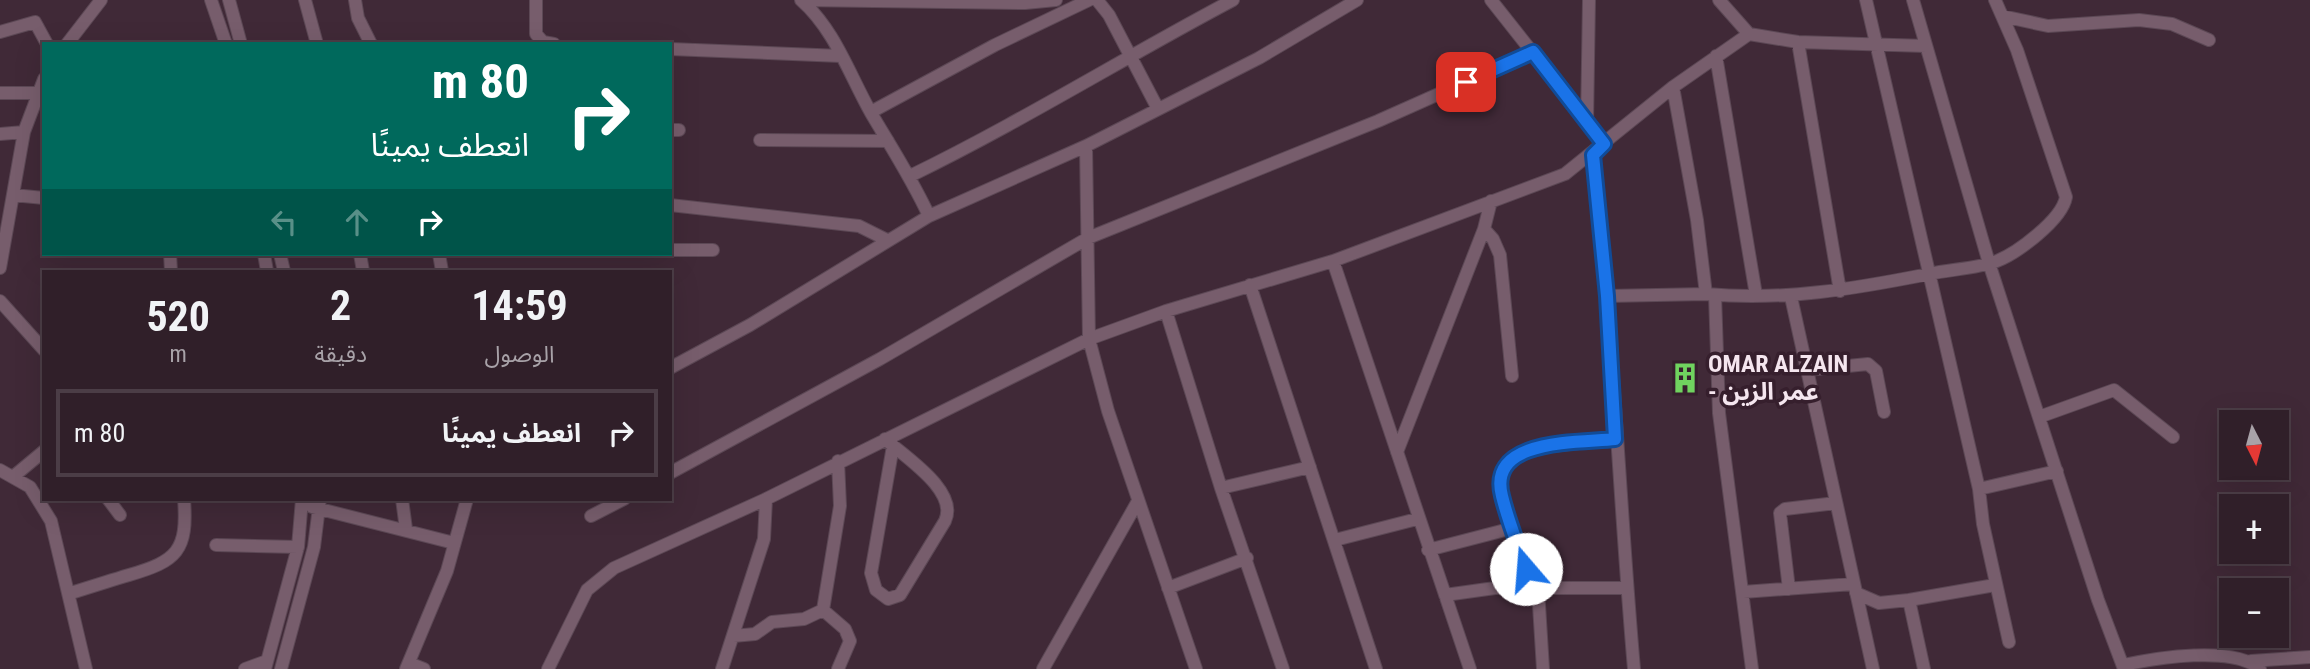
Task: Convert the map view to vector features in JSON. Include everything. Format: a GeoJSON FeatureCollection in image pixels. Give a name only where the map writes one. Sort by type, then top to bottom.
{"type":"FeatureCollection","features":[{"type":"Feature","properties":{"kind":"street"},"geometry":{"type":"LineString","coordinates":[[69,42],[102,0]]}},
{"type":"Feature","properties":{"kind":"street"},"geometry":{"type":"LineString","coordinates":[[211,0],[225,42]]}},
{"type":"Feature","properties":{"kind":"street"},"geometry":{"type":"LineString","coordinates":[[229,0],[240,42]]}},
{"type":"Feature","properties":{"kind":"street"},"geometry":{"type":"LineString","coordinates":[[235,20],[239,0]]}},
{"type":"Feature","properties":{"kind":"street"},"geometry":{"type":"LineString","coordinates":[[304,0],[316,42]]}},
{"type":"Feature","properties":{"kind":"street"},"geometry":{"type":"LineString","coordinates":[[355,0],[358,18],[371,42]]}},
{"type":"Feature","properties":{"kind":"street"},"geometry":{"type":"LineString","coordinates":[[536,0],[536,34],[543,42]]}},
{"type":"Feature","properties":{"kind":"street"},"geometry":{"type":"LineString","coordinates":[[801,0],[1025,3],[1056,0]]}},
{"type":"Feature","properties":{"kind":"street"},"geometry":{"type":"LineString","coordinates":[[801,0],[826,24],[871,112],[911,176],[929,216]]}},
{"type":"Feature","properties":{"kind":"street"},"geometry":{"type":"LineString","coordinates":[[871,112],[995,45],[1089,0]]}},
{"type":"Feature","properties":{"kind":"street"},"geometry":{"type":"LineString","coordinates":[[1097,0],[1109,15],[1158,109]]}},
{"type":"Feature","properties":{"kind":"street"},"geometry":{"type":"LineString","coordinates":[[911,176],[1048,105],[1130,54],[1233,0]]}},
{"type":"Feature","properties":{"kind":"street"},"geometry":{"type":"LineString","coordinates":[[672,367],[750,325],[929,216],[1086,146],[1259,58],[1357,0]]}},
{"type":"Feature","properties":{"kind":"street"},"geometry":{"type":"LineString","coordinates":[[1492,0],[1604,144]]}},
{"type":"Feature","properties":{"kind":"street"},"geometry":{"type":"LineString","coordinates":[[1587,123],[1589,0]]}},
{"type":"Feature","properties":{"kind":"street"},"geometry":{"type":"LineString","coordinates":[[1719,0],[1749,34],[1798,42],[1926,46]]}},
{"type":"Feature","properties":{"kind":"street"},"geometry":{"type":"LineString","coordinates":[[1866,0],[1931,273],[1979,489],[1995,585],[2009,642]]}},
{"type":"Feature","properties":{"kind":"street"},"geometry":{"type":"LineString","coordinates":[[1913,0],[1989,263],[2123,667],[2176,657],[2220,657],[2255,665],[2310,657]]}},
{"type":"Feature","properties":{"kind":"street"},"geometry":{"type":"LineString","coordinates":[[1607,296],[1791,297],[1840,291],[1989,263],[2022,247],[2046,226],[2064,205],[2066,197],[2040,115],[1995,0]]}},
{"type":"Feature","properties":{"kind":"street"},"geometry":{"type":"LineString","coordinates":[[2002,16],[2048,26],[2139,20],[2172,24],[2209,40]]}},
{"type":"Feature","properties":{"kind":"street"},"geometry":{"type":"LineString","coordinates":[[0,32],[35,22],[46,42]]}},
{"type":"Feature","properties":{"kind":"street"},"geometry":{"type":"LineString","coordinates":[[548,669],[577,607],[597,579],[633,559],[766,499],[838,461],[889,443],[1089,339],[1166,311],[1333,261],[1565,174],[1593,155],[1673,87],[1749,34]]}},
{"type":"Feature","properties":{"kind":"street"},"geometry":{"type":"LineString","coordinates":[[1798,42],[1840,291]]}},
{"type":"Feature","properties":{"kind":"street"},"geometry":{"type":"LineString","coordinates":[[672,49],[841,56]]}},
{"type":"Feature","properties":{"kind":"street"},"geometry":{"type":"LineString","coordinates":[[672,472],[880,359],[1088,238],[1378,121],[1533,52]]}},
{"type":"Feature","properties":{"kind":"street"},"geometry":{"type":"LineString","coordinates":[[1716,56],[1756,295]]}},
{"type":"Feature","properties":{"kind":"street"},"geometry":{"type":"LineString","coordinates":[[0,268],[5,213],[13,195],[24,132],[42,82]]}},
{"type":"Feature","properties":{"kind":"street"},"geometry":{"type":"LineString","coordinates":[[1673,87],[1711,295],[1719,413],[1752,669]]}},
{"type":"Feature","properties":{"kind":"street"},"geometry":{"type":"LineString","coordinates":[[0,93],[36,93]]}},
{"type":"Feature","properties":{"kind":"street"},"geometry":{"type":"LineString","coordinates":[[28,118],[42,118]]}},
{"type":"Feature","properties":{"kind":"street"},"geometry":{"type":"LineString","coordinates":[[0,134],[24,132]]}},
{"type":"Feature","properties":{"kind":"street"},"geometry":{"type":"LineString","coordinates":[[760,140],[888,141]]}},
{"type":"Feature","properties":{"kind":"street"},"geometry":{"type":"LineString","coordinates":[[1086,146],[1089,339],[1138,501],[1196,669]]}},
{"type":"Feature","properties":{"kind":"street"},"geometry":{"type":"LineString","coordinates":[[1593,155],[1607,296],[1625,587],[1634,669]]}},
{"type":"Feature","properties":{"kind":"street"},"geometry":{"type":"LineString","coordinates":[[13,195],[42,198]]}},
{"type":"Feature","properties":{"kind":"street"},"geometry":{"type":"LineString","coordinates":[[1397,453],[1484,229],[1491,201]]}},
{"type":"Feature","properties":{"kind":"street"},"geometry":{"type":"LineString","coordinates":[[672,205],[859,226],[887,240]]}},
{"type":"Feature","properties":{"kind":"street"},"geometry":{"type":"LineString","coordinates":[[1484,229],[1493,239],[1500,256],[1512,376]]}},
{"type":"Feature","properties":{"kind":"street"},"geometry":{"type":"LineString","coordinates":[[672,250],[713,250]]}},
{"type":"Feature","properties":{"kind":"street"},"geometry":{"type":"LineString","coordinates":[[1333,261],[1417,519],[1470,669]]}},
{"type":"Feature","properties":{"kind":"street"},"geometry":{"type":"LineString","coordinates":[[1250,285],[1376,669]]}},
{"type":"Feature","properties":{"kind":"street"},"geometry":{"type":"LineString","coordinates":[[1791,297],[1873,669]]}},
{"type":"Feature","properties":{"kind":"street"},"geometry":{"type":"LineString","coordinates":[[0,301],[42,348]]}},
{"type":"Feature","properties":{"kind":"street"},"geometry":{"type":"LineString","coordinates":[[1166,311],[1221,488],[1283,669]]}},
{"type":"Feature","properties":{"kind":"street"},"geometry":{"type":"LineString","coordinates":[[1807,370],[1868,364],[1876,371],[1884,412]]}},
{"type":"Feature","properties":{"kind":"street"},"geometry":{"type":"LineString","coordinates":[[2039,417],[2114,390],[2173,437]]}},
{"type":"Feature","properties":{"kind":"street"},"geometry":{"type":"LineString","coordinates":[[1543,669],[1535,589],[1500,485],[1503,469],[1513,457],[1533,448],[1615,439]]}},
{"type":"Feature","properties":{"kind":"street"},"geometry":{"type":"LineString","coordinates":[[889,443],[937,486],[948,501],[948,508],[945,521],[900,595],[888,599],[876,590],[871,573],[889,443]]}},
{"type":"Feature","properties":{"kind":"street"},"geometry":{"type":"LineString","coordinates":[[14,476],[42,453]]}},
{"type":"Feature","properties":{"kind":"street"},"geometry":{"type":"LineString","coordinates":[[823,610],[840,506],[838,461]]}},
{"type":"Feature","properties":{"kind":"street"},"geometry":{"type":"LineString","coordinates":[[1221,488],[1310,467]]}},
{"type":"Feature","properties":{"kind":"street"},"geometry":{"type":"LineString","coordinates":[[0,470],[30,487],[51,521],[71,593],[86,669]]}},
{"type":"Feature","properties":{"kind":"street"},"geometry":{"type":"LineString","coordinates":[[1979,489],[2057,471]]}},
{"type":"Feature","properties":{"kind":"street"},"geometry":{"type":"LineString","coordinates":[[722,669],[764,539],[766,499]]}},
{"type":"Feature","properties":{"kind":"street"},"geometry":{"type":"LineString","coordinates":[[110,501],[120,515]]}},
{"type":"Feature","properties":{"kind":"street"},"geometry":{"type":"LineString","coordinates":[[71,593],[158,567],[172,559],[184,535],[184,501]]}},
{"type":"Feature","properties":{"kind":"street"},"geometry":{"type":"LineString","coordinates":[[402,501],[406,529]]}},
{"type":"Feature","properties":{"kind":"street"},"geometry":{"type":"LineString","coordinates":[[425,669],[408,666],[447,571],[466,501]]}},
{"type":"Feature","properties":{"kind":"street"},"geometry":{"type":"LineString","coordinates":[[591,516],[620,501]]}},
{"type":"Feature","properties":{"kind":"street"},"geometry":{"type":"LineString","coordinates":[[1043,669],[1138,501]]}},
{"type":"Feature","properties":{"kind":"street"},"geometry":{"type":"LineString","coordinates":[[245,669],[266,665],[298,547],[302,503],[319,504],[454,543]]}},
{"type":"Feature","properties":{"kind":"street"},"geometry":{"type":"LineString","coordinates":[[1789,589],[1780,513],[1836,503]]}},
{"type":"Feature","properties":{"kind":"street"},"geometry":{"type":"LineString","coordinates":[[281,669],[314,547],[319,504]]}},
{"type":"Feature","properties":{"kind":"street"},"geometry":{"type":"LineString","coordinates":[[1335,540],[1417,519]]}},
{"type":"Feature","properties":{"kind":"street"},"geometry":{"type":"LineString","coordinates":[[1428,550],[1513,528]]}},
{"type":"Feature","properties":{"kind":"street"},"geometry":{"type":"LineString","coordinates":[[216,545],[298,547]]}},
{"type":"Feature","properties":{"kind":"street"},"geometry":{"type":"LineString","coordinates":[[1168,588],[1247,558]]}},
{"type":"Feature","properties":{"kind":"street"},"geometry":{"type":"LineString","coordinates":[[1743,592],[1855,588],[1880,603],[1995,585]]}},
{"type":"Feature","properties":{"kind":"street"},"geometry":{"type":"LineString","coordinates":[[1445,595],[1495,588],[1625,587]]}},
{"type":"Feature","properties":{"kind":"street"},"geometry":{"type":"LineString","coordinates":[[1909,600],[1924,669]]}},
{"type":"Feature","properties":{"kind":"street"},"geometry":{"type":"LineString","coordinates":[[733,636],[755,634],[772,622],[804,619],[823,610]]}},
{"type":"Feature","properties":{"kind":"street"},"geometry":{"type":"LineString","coordinates":[[823,610],[845,629],[850,641],[838,669]]}},
{"type":"Feature","properties":{"kind":"place","name":"OMAR ALZAIN - عمر الزين"},"geometry":{"type":"Point","coordinates":[1685,378]}},
{"type":"Feature","properties":{"kind":"route"},"geometry":{"type":"LineString","coordinates":[[1466,82],[1533,52],[1604,144],[1593,155],[1607,296],[1615,439],[1533,448],[1507,462],[1501,477],[1501,495],[1526,569]]}}]}
